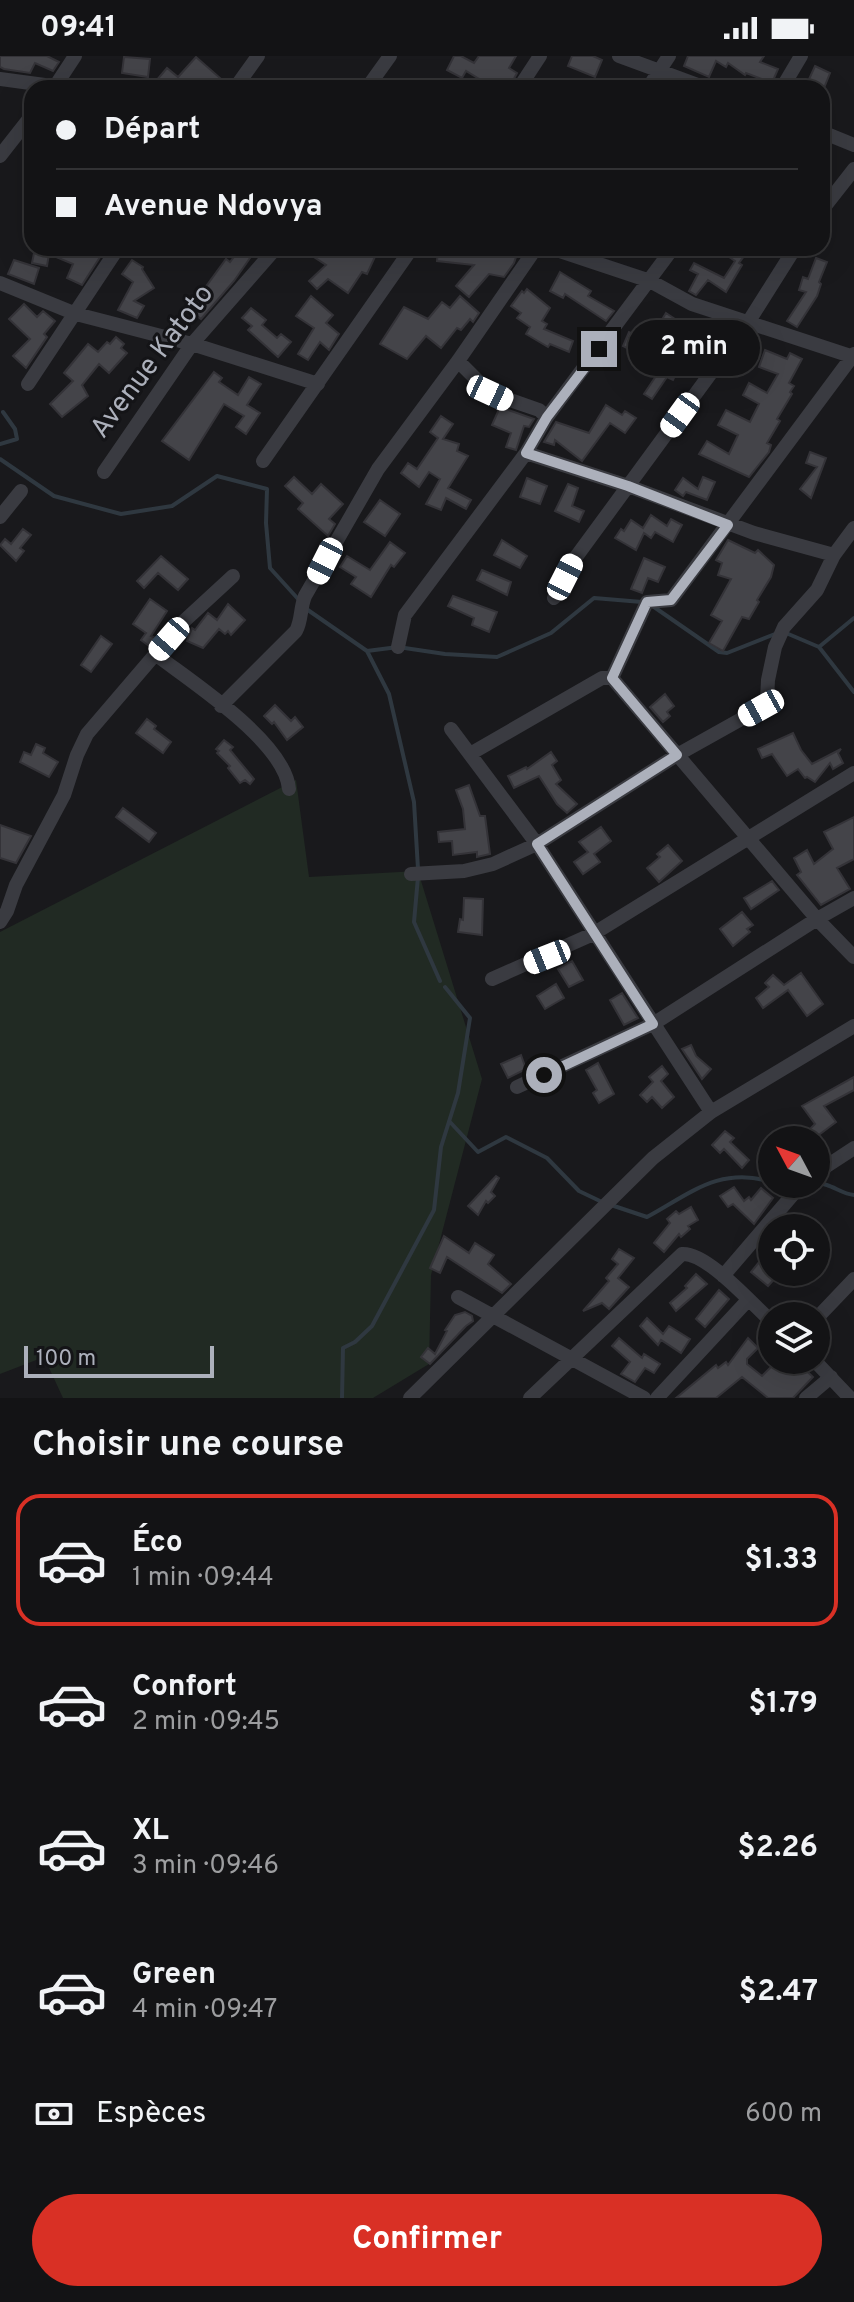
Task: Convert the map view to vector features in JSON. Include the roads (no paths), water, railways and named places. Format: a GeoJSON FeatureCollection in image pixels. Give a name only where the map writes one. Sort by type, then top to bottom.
{"type":"FeatureCollection","features":[{"type":"Feature","properties":{"kind":"street"},"geometry":{"type":"LineString","coordinates":[[63,80],[75,56]]}},
{"type":"Feature","properties":{"kind":"street"},"geometry":{"type":"LineString","coordinates":[[241,80],[258,56]]}},
{"type":"Feature","properties":{"kind":"street"},"geometry":{"type":"LineString","coordinates":[[373,80],[390,56]]}},
{"type":"Feature","properties":{"kind":"street"},"geometry":{"type":"LineString","coordinates":[[524,80],[540,56]]}},
{"type":"Feature","properties":{"kind":"street"},"geometry":{"type":"LineString","coordinates":[[619,56],[683,80]]}},
{"type":"Feature","properties":{"kind":"street"},"geometry":{"type":"LineString","coordinates":[[654,80],[669,56]]}},
{"type":"Feature","properties":{"kind":"street"},"geometry":{"type":"LineString","coordinates":[[787,80],[801,56]]}},
{"type":"Feature","properties":{"kind":"street"},"geometry":{"type":"LineString","coordinates":[[0,79],[24,82]]}},
{"type":"Feature","properties":{"kind":"street"},"geometry":{"type":"LineString","coordinates":[[0,156],[24,125]]}},
{"type":"Feature","properties":{"kind":"street"},"geometry":{"type":"LineString","coordinates":[[830,135],[854,145]]}},
{"type":"Feature","properties":{"kind":"street"},"geometry":{"type":"LineString","coordinates":[[830,200],[854,169]]}},
{"type":"Feature","properties":{"kind":"street"},"geometry":{"type":"LineString","coordinates":[[28,384],[113,256]]}},
{"type":"Feature","properties":{"kind":"street","name":"Avenue Katoto"},"geometry":{"type":"LineString","coordinates":[[104,472],[192,344],[269,256]]}},
{"type":"Feature","properties":{"kind":"street"},"geometry":{"type":"LineString","coordinates":[[263,461],[406,256]]}},
{"type":"Feature","properties":{"kind":"street"},"geometry":{"type":"LineString","coordinates":[[221,706],[296,631],[305,596],[378,469],[530,256]]}},
{"type":"Feature","properties":{"kind":"street"},"geometry":{"type":"LineString","coordinates":[[575,256],[650,281],[692,304],[853,356],[671,600],[647,602],[612,678]]}},
{"type":"Feature","properties":{"kind":"street"},"geometry":{"type":"LineString","coordinates":[[398,647],[405,615],[667,256]]}},
{"type":"Feature","properties":{"kind":"street"},"geometry":{"type":"LineString","coordinates":[[554,598],[576,557],[749,321],[790,256]]}},
{"type":"Feature","properties":{"kind":"street"},"geometry":{"type":"LineString","coordinates":[[0,283],[76,314],[192,344],[318,384]]}},
{"type":"Feature","properties":{"kind":"street"},"geometry":{"type":"LineString","coordinates":[[458,361],[490,393],[539,410],[547,417]]}},
{"type":"Feature","properties":{"kind":"street"},"geometry":{"type":"LineString","coordinates":[[526,453],[628,486],[728,525],[834,555]]}},
{"type":"Feature","properties":{"kind":"street"},"geometry":{"type":"LineString","coordinates":[[0,517],[21,491]]}},
{"type":"Feature","properties":{"kind":"street"},"geometry":{"type":"LineString","coordinates":[[411,874],[464,871],[493,864],[537,844],[677,755],[761,708],[767,701],[775,647],[784,627],[817,590],[834,555],[854,528]]}},
{"type":"Feature","properties":{"kind":"street"},"geometry":{"type":"LineString","coordinates":[[0,922],[64,795],[87,734],[182,623],[233,576]]}},
{"type":"Feature","properties":{"kind":"street"},"geometry":{"type":"LineString","coordinates":[[155,654],[258,736],[288,774],[289,789]]}},
{"type":"Feature","properties":{"kind":"street"},"geometry":{"type":"LineString","coordinates":[[470,754],[602,678],[612,678],[817,919],[854,957]]}},
{"type":"Feature","properties":{"kind":"street"},"geometry":{"type":"LineString","coordinates":[[451,729],[537,844],[711,1112]]}},
{"type":"Feature","properties":{"kind":"street"},"geometry":{"type":"LineString","coordinates":[[492,979],[593,934],[854,773]]}},
{"type":"Feature","properties":{"kind":"street"},"geometry":{"type":"LineString","coordinates":[[517,1087],[653,1024],[854,898]]}},
{"type":"Feature","properties":{"kind":"street"},"geometry":{"type":"LineString","coordinates":[[410,1398],[653,1158],[711,1112],[854,1026]]}},
{"type":"Feature","properties":{"kind":"street"},"geometry":{"type":"LineString","coordinates":[[830,1164],[854,1148]]}},
{"type":"Feature","properties":{"kind":"street"},"geometry":{"type":"LineString","coordinates":[[723,1276],[790,1198]]}},
{"type":"Feature","properties":{"kind":"street"},"geometry":{"type":"LineString","coordinates":[[530,1398],[682,1254],[696,1256],[758,1309]]}},
{"type":"Feature","properties":{"kind":"street"},"geometry":{"type":"LineString","coordinates":[[830,1304],[854,1279]]}},
{"type":"Feature","properties":{"kind":"street"},"geometry":{"type":"LineString","coordinates":[[458,1297],[644,1398]]}},
{"type":"Feature","properties":{"kind":"street"},"geometry":{"type":"LineString","coordinates":[[657,1398],[748,1300]]}},
{"type":"Feature","properties":{"kind":"street"},"geometry":{"type":"LineString","coordinates":[[828,1374],[850,1398]]}},
{"type":"Feature","properties":{"kind":"street"},"geometry":{"type":"LineString","coordinates":[[806,1398],[831,1377]]}},
{"type":"Feature","properties":{"kind":"waterway"},"geometry":{"type":"LineString","coordinates":[[0,444],[17,439],[15,429],[3,412]]}},
{"type":"Feature","properties":{"kind":"waterway"},"geometry":{"type":"LineString","coordinates":[[0,459],[54,496],[121,514],[172,506],[217,476],[267,489],[270,568],[299,600]]}},
{"type":"Feature","properties":{"kind":"waterway"},"geometry":{"type":"LineString","coordinates":[[367,651],[398,647],[497,657],[551,633],[594,598],[642,602]]}},
{"type":"Feature","properties":{"kind":"waterway"},"geometry":{"type":"LineString","coordinates":[[654,607],[719,652],[727,653],[775,634]]}},
{"type":"Feature","properties":{"kind":"waterway"},"geometry":{"type":"LineString","coordinates":[[305,608],[367,651],[389,694],[414,802],[418,869]]}},
{"type":"Feature","properties":{"kind":"waterway"},"geometry":{"type":"LineString","coordinates":[[819,647],[854,618]]}},
{"type":"Feature","properties":{"kind":"waterway"},"geometry":{"type":"LineString","coordinates":[[786,633],[819,647],[854,692]]}},
{"type":"Feature","properties":{"kind":"waterway"},"geometry":{"type":"LineString","coordinates":[[418,877],[414,922],[440,981]]}},
{"type":"Feature","properties":{"kind":"waterway"},"geometry":{"type":"LineString","coordinates":[[342,1398],[343,1348],[355,1342],[372,1326],[434,1210],[441,1147],[458,1093],[470,1018],[445,987]]}},
{"type":"Feature","properties":{"kind":"waterway"},"geometry":{"type":"LineString","coordinates":[[450,1122],[478,1152],[506,1137],[547,1158],[579,1191],[602,1202]]}},
{"type":"Feature","properties":{"kind":"waterway"},"geometry":{"type":"LineString","coordinates":[[611,1205],[647,1217],[706,1184],[737,1177],[758,1179]]}},
{"type":"Feature","properties":{"kind":"waterway"},"geometry":{"type":"LineString","coordinates":[[830,1187],[854,1195]]}}]}
